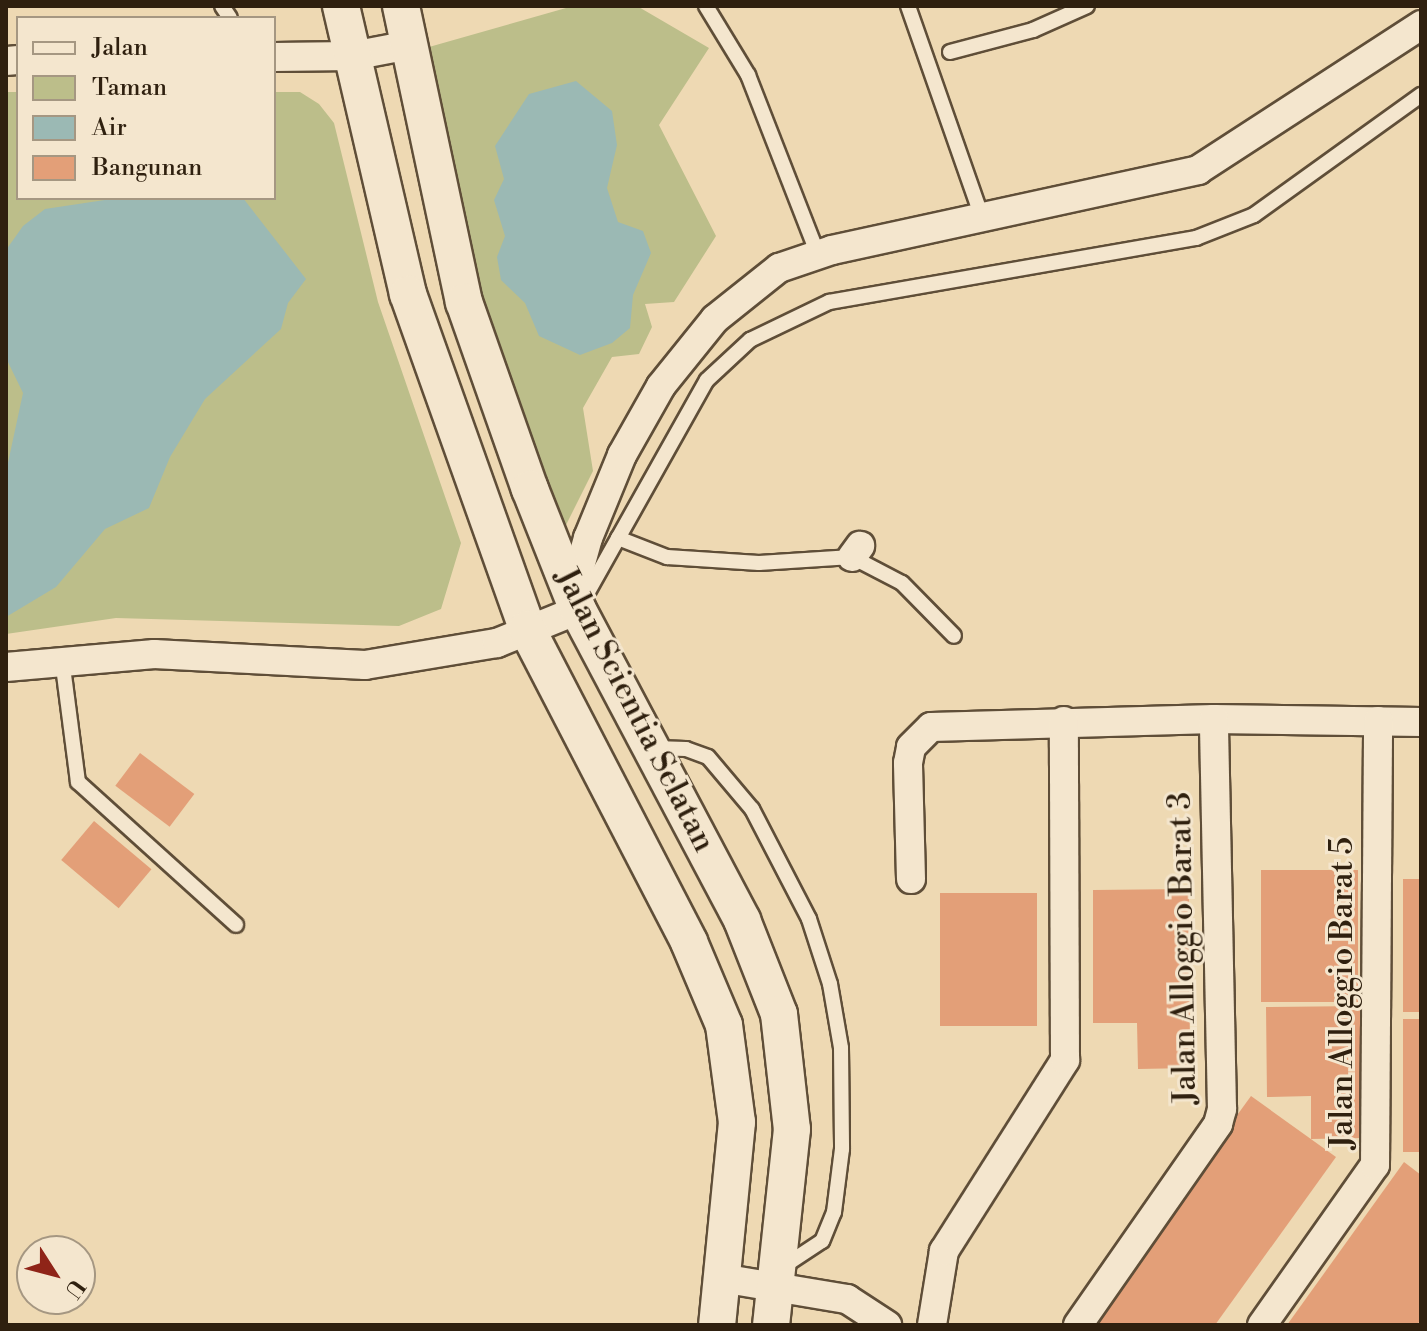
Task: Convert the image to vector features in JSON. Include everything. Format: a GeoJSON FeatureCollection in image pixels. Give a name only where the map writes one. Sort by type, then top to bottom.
{"type":"FeatureCollection","features":[{"type":"Feature","properties":{"kind":"street","name":"Jalan Scientia Selatan"},"geometry":{"type":"LineString","coordinates":[[341,6],[408,294],[527,629],[689,942],[724,1025],[737,1122],[717,1325]]}},
{"type":"Feature","properties":{"kind":"street","name":"Jalan Scientia Selatan"},"geometry":{"type":"LineString","coordinates":[[401,6],[464,302],[575,601],[742,920],[779,1014],[792,1129],[771,1325]]}},
{"type":"Feature","properties":{"kind":"street"},"geometry":{"type":"LineString","coordinates":[[6,667],[62,658],[154,654],[365,665],[497,643],[575,601],[588,538],[622,455],[661,386],[715,319],[779,268],[818,255],[1198,170],[1421,25]]}},
{"type":"Feature","properties":{"kind":"street"},"geometry":{"type":"LineString","coordinates":[[276,57],[352,56],[410,45]]}},
{"type":"Feature","properties":{"kind":"street"},"geometry":{"type":"LineString","coordinates":[[911,879],[908,763],[918,738],[931,727],[1214,719],[1421,722]]}},
{"type":"Feature","properties":{"kind":"street","name":"Jalan Alloggio Barat 3"},"geometry":{"type":"LineString","coordinates":[[1078,1325],[1220,1117],[1214,719]]}},
{"type":"Feature","properties":{"kind":"street"},"geometry":{"type":"LineString","coordinates":[[932,1325],[944,1251],[1030,1112],[1063,1071],[1064,721]]}},
{"type":"Feature","properties":{"kind":"street","name":"Jalan Alloggio Barat 5"},"geometry":{"type":"LineString","coordinates":[[1262,1325],[1375,1165],[1378,721]]}},
{"type":"Feature","properties":{"kind":"street"},"geometry":{"type":"LineString","coordinates":[[721,1278],[777,1278],[847,1299],[887,1325]]}},
{"type":"Feature","properties":{"kind":"lane"},"geometry":{"type":"LineString","coordinates":[[706,6],[748,75],[818,255]]}},
{"type":"Feature","properties":{"kind":"lane"},"geometry":{"type":"LineString","coordinates":[[908,6],[983,220]]}},
{"type":"Feature","properties":{"kind":"lane"},"geometry":{"type":"LineString","coordinates":[[950,52],[1033,30],[1087,6]]}},
{"type":"Feature","properties":{"kind":"lane"},"geometry":{"type":"LineString","coordinates":[[575,601],[618,538],[707,380],[750,340],[829,302],[1196,238],[1254,215],[1421,95]]}},
{"type":"Feature","properties":{"kind":"lane"},"geometry":{"type":"LineString","coordinates":[[618,538],[667,557],[759,563],[856,552],[902,583],[954,636]]}},
{"type":"Feature","properties":{"kind":"lane"},"geometry":{"type":"LineString","coordinates":[[62,658],[78,782],[236,925]]}},
{"type":"Feature","properties":{"kind":"lane"},"geometry":{"type":"LineString","coordinates":[[653,748],[686,749],[708,757],[752,809],[809,919],[830,984],[841,1048],[842,1149],[834,1212],[822,1241],[777,1278]]}},
{"type":"Feature","properties":{"kind":"green space"},"geometry":{"type":"Polygon","coordinates":[[[573,6],[637,6],[709,48],[659,125],[716,236],[674,302],[645,304],[652,327],[639,354],[612,357],[583,408],[593,471],[564,529],[528,439],[466,251],[422,49],[573,6]]]}},
{"type":"Feature","properties":{"kind":"green space"},"geometry":{"type":"Polygon","coordinates":[[[6,92],[16,92],[16,200],[276,200],[276,92],[300,92],[319,104],[334,123],[378,302],[461,543],[441,609],[399,626],[116,618],[6,634],[6,92]]]}},
{"type":"Feature","properties":{"kind":"water"},"geometry":{"type":"Polygon","coordinates":[[[576,81],[612,111],[617,145],[607,188],[618,222],[643,231],[651,253],[633,295],[630,328],[612,343],[580,355],[539,336],[525,303],[501,280],[497,257],[505,236],[494,200],[504,179],[495,146],[529,94],[576,81]]]}},
{"type":"Feature","properties":{"kind":"water"},"geometry":{"type":"Polygon","coordinates":[[[105,200],[245,200],[306,279],[288,303],[281,329],[205,399],[170,457],[149,508],[105,529],[56,587],[6,617],[6,472],[23,393],[6,358],[6,250],[23,226],[45,209],[105,200]]]}},
{"type":"Feature","properties":{"kind":"building"},"geometry":{"type":"Polygon","coordinates":[[[140,753],[194,794],[170,827],[115,786],[140,753]]]}},
{"type":"Feature","properties":{"kind":"building"},"geometry":{"type":"Polygon","coordinates":[[[94,821],[151,869],[119,908],[61,860],[94,821]]]}},
{"type":"Feature","properties":{"kind":"building"},"geometry":{"type":"Polygon","coordinates":[[[1261,870],[1358,870],[1358,1002],[1261,1002],[1261,870]]]}},
{"type":"Feature","properties":{"kind":"building"},"geometry":{"type":"Polygon","coordinates":[[[1403,879],[1421,879],[1421,1012],[1403,1012],[1403,879]]]}},
{"type":"Feature","properties":{"kind":"building"},"geometry":{"type":"Polygon","coordinates":[[[1189,889],[1190,1068],[1138,1069],[1137,1023],[1093,1023],[1093,890],[1189,889]]]}},
{"type":"Feature","properties":{"kind":"building"},"geometry":{"type":"Polygon","coordinates":[[[940,893],[1037,893],[1037,1026],[940,1026],[940,893]]]}},
{"type":"Feature","properties":{"kind":"building"},"geometry":{"type":"Polygon","coordinates":[[[1363,1006],[1363,1138],[1311,1139],[1311,1096],[1267,1097],[1266,1007],[1363,1006]]]}},
{"type":"Feature","properties":{"kind":"building"},"geometry":{"type":"Polygon","coordinates":[[[1403,1019],[1421,1019],[1421,1152],[1403,1152],[1403,1019]]]}},
{"type":"Feature","properties":{"kind":"building"},"geometry":{"type":"Polygon","coordinates":[[[1251,1096],[1336,1157],[1215,1325],[1085,1325],[1251,1096]]]}},
{"type":"Feature","properties":{"kind":"building"},"geometry":{"type":"Polygon","coordinates":[[[1404,1162],[1421,1175],[1421,1319],[1417,1325],[1287,1325],[1404,1162]]]}}]}
